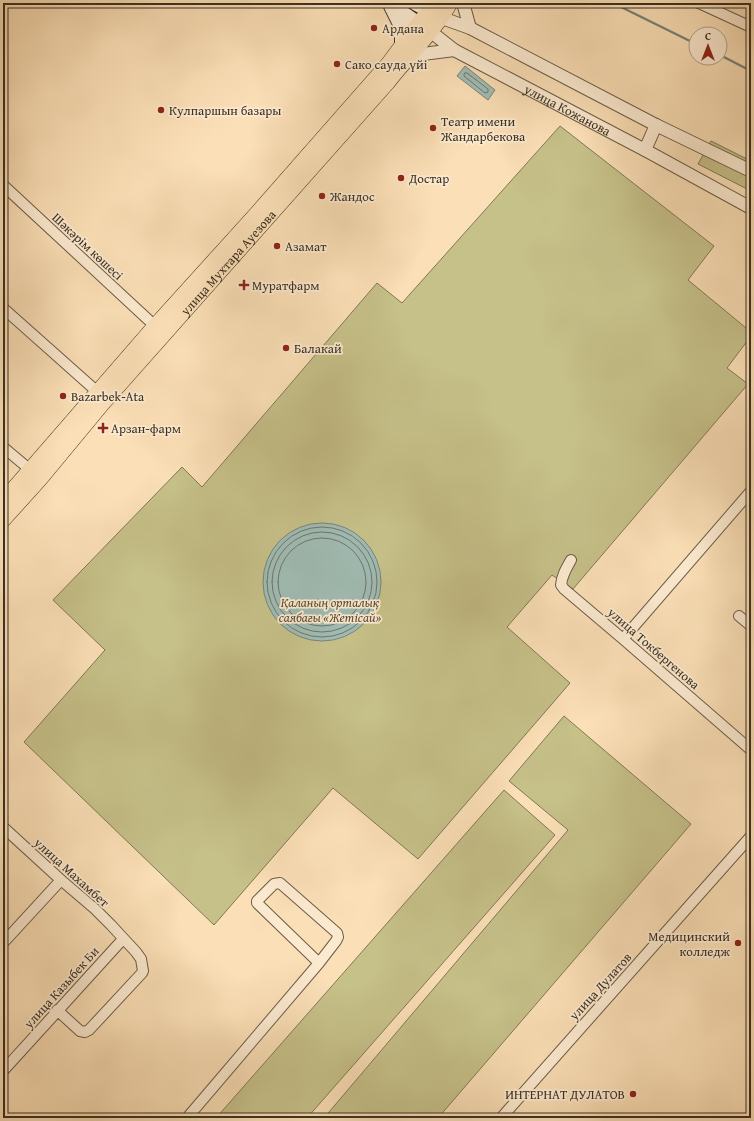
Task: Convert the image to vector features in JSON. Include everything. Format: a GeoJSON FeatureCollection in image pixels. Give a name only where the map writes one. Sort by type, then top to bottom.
{"type":"FeatureCollection","features":[{"type":"Feature","properties":{"kind":"main road","name":"улица Кожанова"},"geometry":{"type":"LineString","coordinates":[[415,3],[437,11]]}},
{"type":"Feature","properties":{"kind":"main road","name":"улица Мухтара Ауезова"},"geometry":{"type":"LineString","coordinates":[[3,520],[35,474],[102,396],[388,82],[404,62],[424,28],[437,11],[450,3]]}},
{"type":"Feature","properties":{"kind":"main road","name":"улица Кожанова"},"geometry":{"type":"LineString","coordinates":[[390,4],[424,28]]}},
{"type":"Feature","properties":{"kind":"main road"},"geometry":{"type":"LineString","coordinates":[[390,4],[402,28],[402,47]]}},
{"type":"Feature","properties":{"kind":"main road","name":"улица Мухтара Ауезова"},"geometry":{"type":"LineString","coordinates":[[102,396],[155,326],[402,47],[424,28]]}},
{"type":"Feature","properties":{"kind":"main road","name":"улица Мухтара Ауезова"},"geometry":{"type":"LineString","coordinates":[[3,501],[35,474]]}},
{"type":"Feature","properties":{"kind":"street"},"geometry":{"type":"LineString","coordinates":[[463,3],[470,28]]}},
{"type":"Feature","properties":{"kind":"street"},"geometry":{"type":"LineString","coordinates":[[699,3],[751,28]]}},
{"type":"Feature","properties":{"kind":"street","name":"улица Кожанова"},"geometry":{"type":"LineString","coordinates":[[437,11],[656,125],[751,171]]}},
{"type":"Feature","properties":{"kind":"street","name":"улица Кожанова"},"geometry":{"type":"LineString","coordinates":[[424,28],[454,50],[645,150],[751,208]]}},
{"type":"Feature","properties":{"kind":"street"},"geometry":{"type":"LineString","coordinates":[[404,62],[423,54],[454,50]]}},
{"type":"Feature","properties":{"kind":"street"},"geometry":{"type":"LineString","coordinates":[[645,150],[656,125]]}},
{"type":"Feature","properties":{"kind":"street","name":"Шәкәрім көшесі"},"geometry":{"type":"LineString","coordinates":[[3,185],[155,326]]}},
{"type":"Feature","properties":{"kind":"street"},"geometry":{"type":"LineString","coordinates":[[3,308],[102,396]]}},
{"type":"Feature","properties":{"kind":"street"},"geometry":{"type":"LineString","coordinates":[[3,448],[35,474]]}},
{"type":"Feature","properties":{"kind":"street"},"geometry":{"type":"LineString","coordinates":[[623,639],[751,492]]}},
{"type":"Feature","properties":{"kind":"street","name":"улица Токбергенова"},"geometry":{"type":"LineString","coordinates":[[571,560],[564,571],[561,585],[751,750]]}},
{"type":"Feature","properties":{"kind":"street"},"geometry":{"type":"LineString","coordinates":[[739,616],[751,626]]}},
{"type":"Feature","properties":{"kind":"street","name":"улица Махамбет"},"geometry":{"type":"LineString","coordinates":[[3,827],[95,909],[141,959],[143,970],[142,973],[89,1030],[85,1032],[80,1031],[57,1010]]}},
{"type":"Feature","properties":{"kind":"street","name":"улица Дулатов"},"geometry":{"type":"LineString","coordinates":[[501,1118],[751,836]]}},
{"type":"Feature","properties":{"kind":"street"},"geometry":{"type":"LineString","coordinates":[[3,943],[61,880]]}},
{"type":"Feature","properties":{"kind":"street"},"geometry":{"type":"LineString","coordinates":[[187,1118],[319,963],[338,937],[337,933],[280,883],[274,884],[257,903],[319,963]]}},
{"type":"Feature","properties":{"kind":"street","name":"улица Казыбек Би"},"geometry":{"type":"LineString","coordinates":[[3,1071],[123,939]]}},
{"type":"Feature","properties":{"kind":"green space","name":"Қаланың орталық саябағы «Жетісай»"},"geometry":{"type":"Polygon","coordinates":[[[560,126],[714,246],[688,280],[751,332],[751,336],[727,368],[748,384],[573,589],[552,575],[507,627],[570,683],[418,859],[333,788],[214,925],[24,742],[105,650],[53,600],[182,467],[202,487],[377,283],[402,303],[560,126]]]}},
{"type":"Feature","properties":{"kind":"green space"},"geometry":{"type":"Polygon","coordinates":[[[711,141],[751,161],[751,191],[698,164],[711,141]]]}},
{"type":"Feature","properties":{"kind":"green space"},"geometry":{"type":"Polygon","coordinates":[[[564,716],[691,824],[438,1118],[324,1118],[568,830],[509,781],[564,716]]]}},
{"type":"Feature","properties":{"kind":"green space"},"geometry":{"type":"Polygon","coordinates":[[[504,790],[555,835],[307,1118],[216,1118],[504,790]]]}},
{"type":"Feature","properties":{"kind":"water"},"geometry":{"type":"Polygon","coordinates":[[[465,66],[495,90],[488,100],[457,76],[465,66]]]}},
{"type":"Feature","properties":{"kind":"water"},"geometry":{"type":"Polygon","coordinates":[[[322,523],[345,527],[364,540],[377,559],[381,582],[377,605],[364,624],[345,637],[322,641],[299,637],[280,624],[267,605],[263,582],[267,559],[280,540],[299,527],[322,523]]]}},
{"type":"Feature","properties":{"kind":"waterway"},"geometry":{"type":"LineString","coordinates":[[613,3],[688,40]]}},
{"type":"Feature","properties":{"kind":"waterway"},"geometry":{"type":"LineString","coordinates":[[728,59],[751,71]]}},
{"type":"Feature","properties":{"kind":"place","name":"Ардана"},"geometry":{"type":"Point","coordinates":[374,28]}},
{"type":"Feature","properties":{"kind":"place","name":"Сако сауда үйі"},"geometry":{"type":"Point","coordinates":[337,64]}},
{"type":"Feature","properties":{"kind":"place","name":"Кулпаршын базары"},"geometry":{"type":"Point","coordinates":[161,110]}},
{"type":"Feature","properties":{"kind":"place","name":"Театр имени Жандарбекова"},"geometry":{"type":"Point","coordinates":[433,128]}},
{"type":"Feature","properties":{"kind":"place","name":"Достар"},"geometry":{"type":"Point","coordinates":[401,178]}},
{"type":"Feature","properties":{"kind":"place","name":"Жандос"},"geometry":{"type":"Point","coordinates":[322,196]}},
{"type":"Feature","properties":{"kind":"place","name":"Азамат"},"geometry":{"type":"Point","coordinates":[277,246]}},
{"type":"Feature","properties":{"kind":"place","name":"Муратфарм"},"geometry":{"type":"Point","coordinates":[244,285]}},
{"type":"Feature","properties":{"kind":"place","name":"Балакай"},"geometry":{"type":"Point","coordinates":[286,348]}},
{"type":"Feature","properties":{"kind":"place","name":"Bazarbek-Ata"},"geometry":{"type":"Point","coordinates":[63,396]}},
{"type":"Feature","properties":{"kind":"place","name":"Арзан-фарм"},"geometry":{"type":"Point","coordinates":[103,428]}},
{"type":"Feature","properties":{"kind":"place","name":"Медицинский колледж"},"geometry":{"type":"Point","coordinates":[738,943]}},
{"type":"Feature","properties":{"kind":"place","name":"ИНТЕРНАТ ДУЛАТОВ"},"geometry":{"type":"Point","coordinates":[633,1094]}}]}
